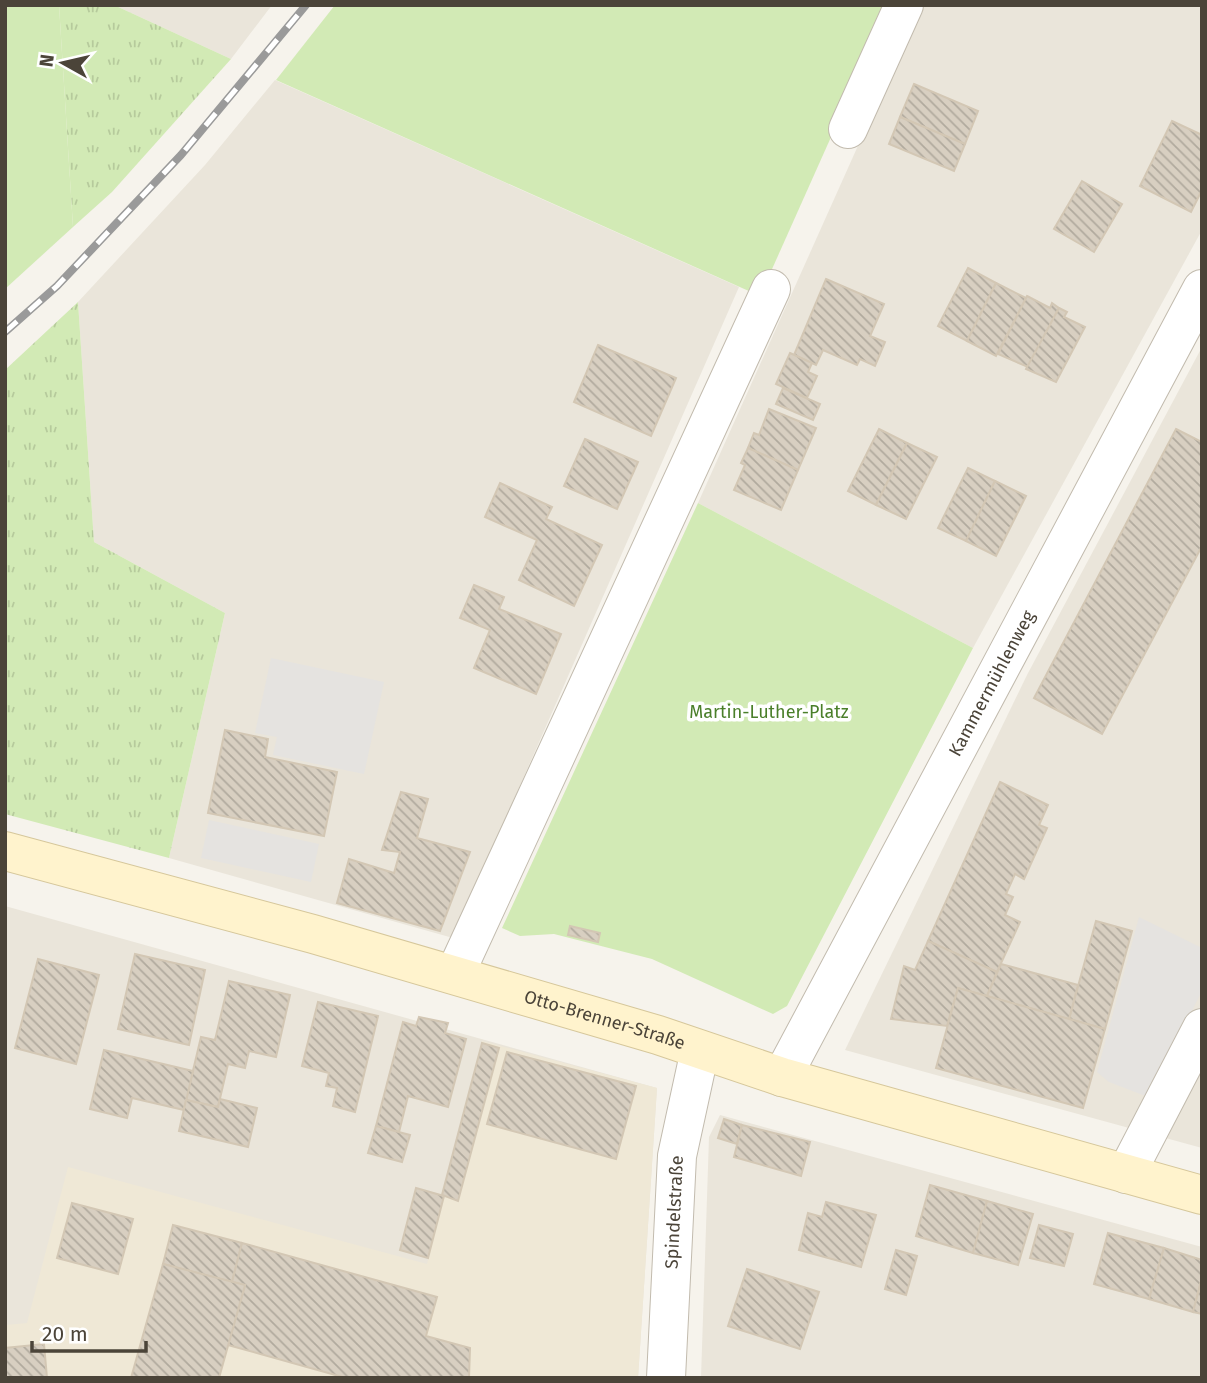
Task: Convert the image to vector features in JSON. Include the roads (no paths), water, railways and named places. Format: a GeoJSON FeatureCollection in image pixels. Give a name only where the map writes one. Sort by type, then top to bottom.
{"type":"FeatureCollection","features":[{"type":"Feature","properties":{"kind":"street"},"geometry":{"type":"LineString","coordinates":[[848,129],[904,5]]}},
{"type":"Feature","properties":{"kind":"street"},"geometry":{"type":"LineString","coordinates":[[455,974],[771,289]]}},
{"type":"Feature","properties":{"kind":"street","name":"Kammermühlenweg"},"geometry":{"type":"LineString","coordinates":[[782,1077],[1202,289]]}},
{"type":"Feature","properties":{"kind":"street","name":"Otto-Brenner-Straße"},"geometry":{"type":"LineString","coordinates":[[5,851],[455,974],[782,1077],[1202,1195]]}},
{"type":"Feature","properties":{"kind":"street"},"geometry":{"type":"LineString","coordinates":[[1126,1174],[1202,1028]]}},
{"type":"Feature","properties":{"kind":"street","name":"Spindelstraße"},"geometry":{"type":"LineString","coordinates":[[666,1378],[677,1156],[700,1050]]}},
{"type":"Feature","properties":{"kind":"railway"},"geometry":{"type":"LineString","coordinates":[[5,332],[57,286],[181,155],[306,5]]}},
{"type":"Feature","properties":{"kind":"park label","name":"Martin-Luther-Platz"},"geometry":{"type":"Point","coordinates":[769,712]}}]}
